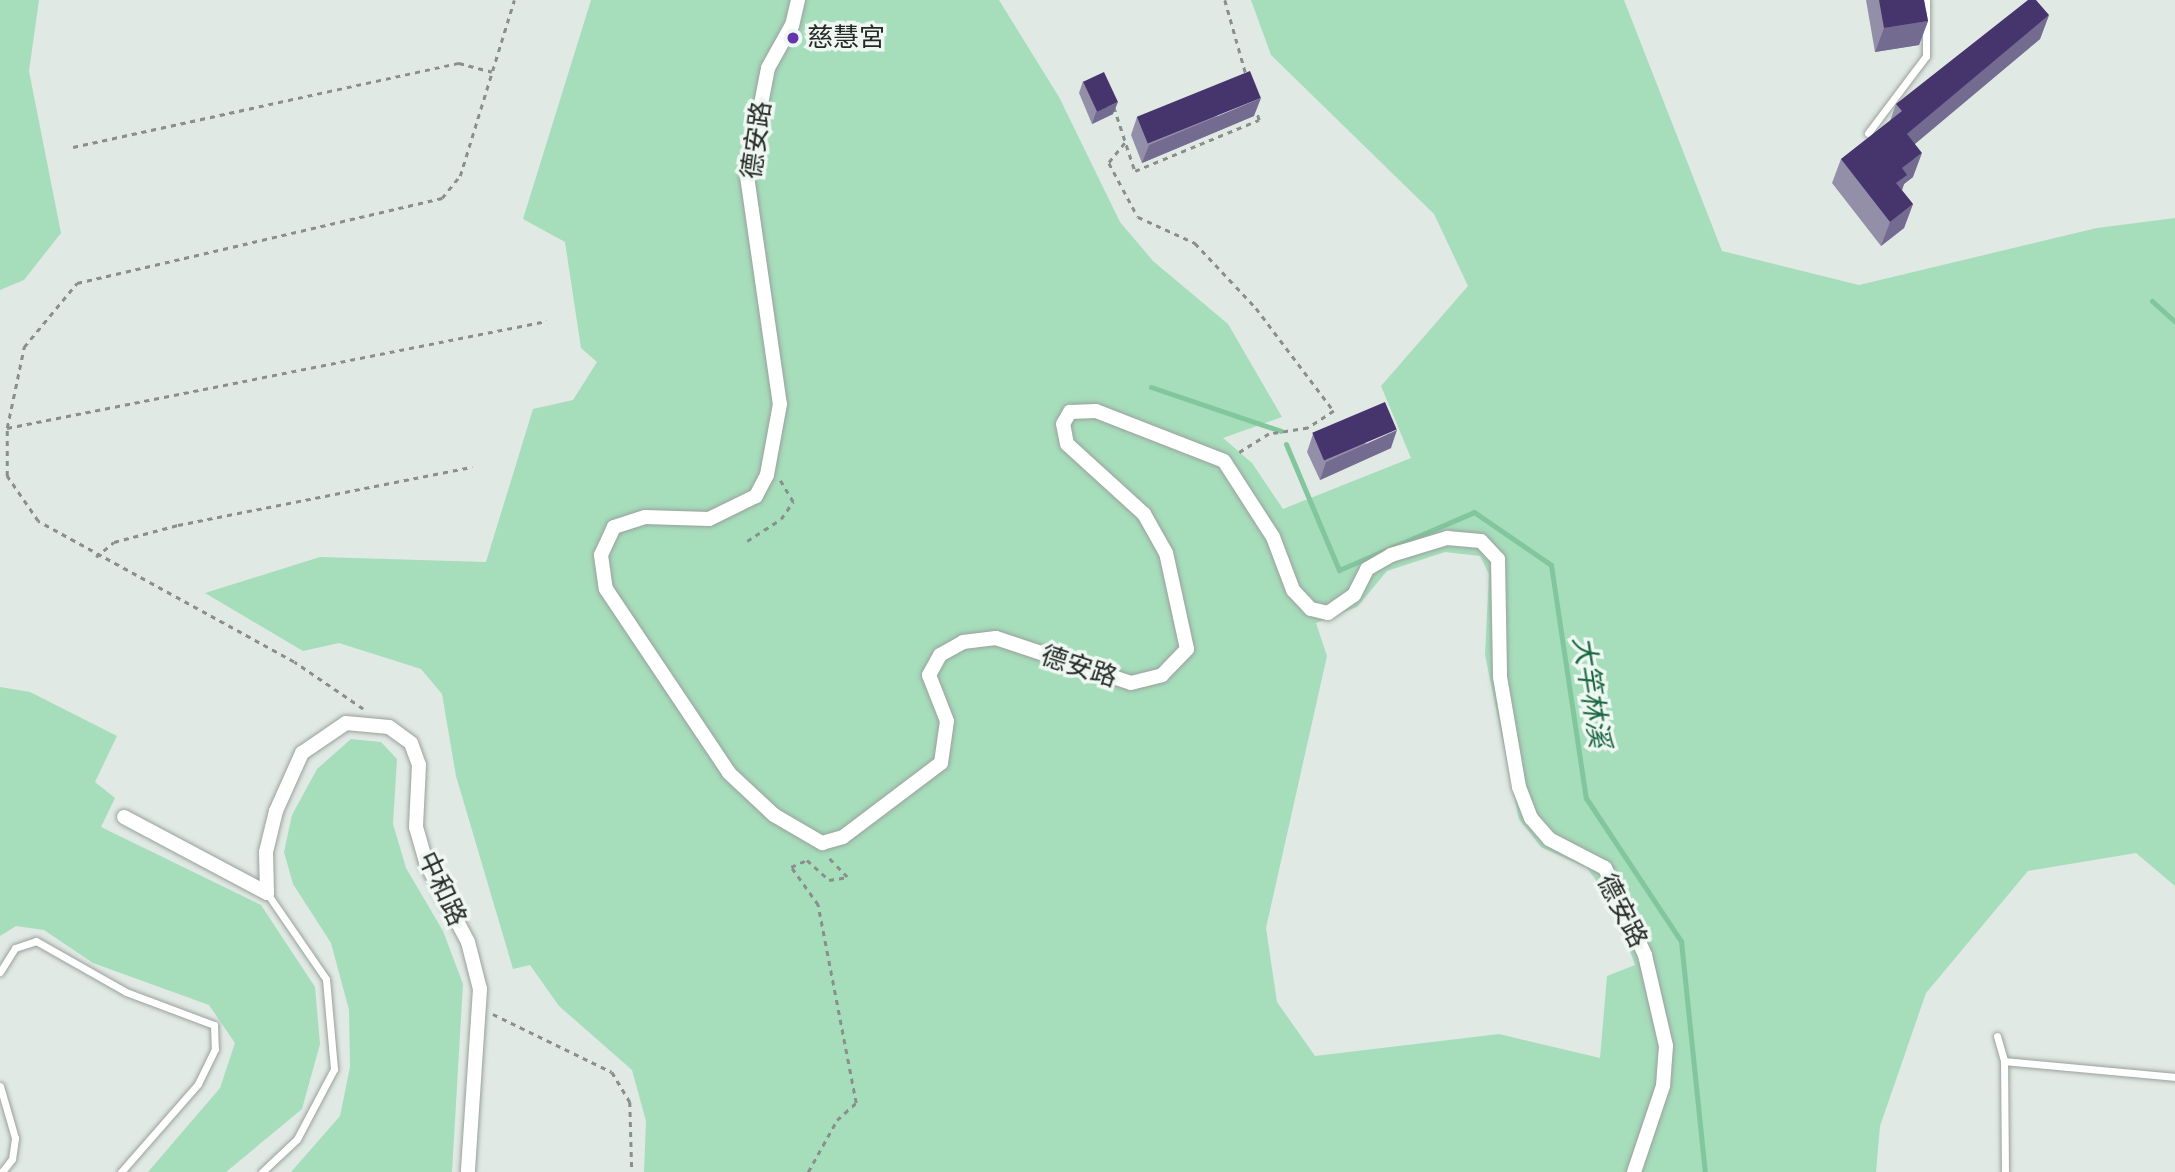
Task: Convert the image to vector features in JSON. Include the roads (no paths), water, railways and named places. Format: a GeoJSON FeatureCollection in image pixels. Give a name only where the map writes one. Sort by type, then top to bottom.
{"type":"FeatureCollection","features":[{"type":"Feature","properties":{"kind":"street","name":"德安路"},"geometry":{"type":"LineString","coordinates":[[798,0],[792,25],[768,68],[747,176],[780,404],[767,475],[756,496],[709,519],[645,517],[614,527],[601,555],[606,589],[729,773],[774,815],[822,843],[843,838],[941,763],[947,721],[929,675],[940,655],[963,642],[996,638],[1131,683],[1162,675],[1187,649],[1167,554],[1144,514],[1067,444],[1063,424],[1070,412],[1096,411],[1224,461],[1273,537],[1293,590],[1311,609],[1328,613],[1354,595],[1367,569],[1447,538],[1481,541],[1498,559],[1500,677],[1519,787],[1531,818],[1549,839],[1605,868],[1622,898],[1645,955],[1666,1046],[1663,1086],[1633,1172]]}},
{"type":"Feature","properties":{"kind":"street","name":"中和路"},"geometry":{"type":"LineString","coordinates":[[267,893],[266,852],[276,811],[302,753],[346,723],[389,727],[411,743],[419,765],[416,827],[426,863],[468,942],[479,1008],[468,1172]]}},
{"type":"Feature","properties":{"kind":"street"},"geometry":{"type":"LineString","coordinates":[[124,817],[267,893]]}},
{"type":"Feature","properties":{"kind":"lane"},"geometry":{"type":"LineString","coordinates":[[1868,133],[1926,56],[1926,0]]}},
{"type":"Feature","properties":{"kind":"lane"},"geometry":{"type":"LineString","coordinates":[[262,1172],[297,1139],[334,1069],[326,978],[267,893]]}},
{"type":"Feature","properties":{"kind":"lane"},"geometry":{"type":"LineString","coordinates":[[0,972],[15,947],[36,940],[126,992],[214,1025],[215,1049],[198,1084],[121,1172]]}},
{"type":"Feature","properties":{"kind":"lane"},"geometry":{"type":"LineString","coordinates":[[1997,1036],[2004,1061],[2005,1172]]}},
{"type":"Feature","properties":{"kind":"lane"},"geometry":{"type":"LineString","coordinates":[[2004,1061],[2175,1077]]}},
{"type":"Feature","properties":{"kind":"lane"},"geometry":{"type":"LineString","coordinates":[[0,1086],[15,1138],[12,1159],[2,1172]]}},
{"type":"Feature","properties":{"kind":"waterway"},"geometry":{"type":"LineString","coordinates":[[2152,301],[2175,322]]}},
{"type":"Feature","properties":{"kind":"waterway","name":"大竿林溪"},"geometry":{"type":"LineString","coordinates":[[1151,387],[1281,431]]}},
{"type":"Feature","properties":{"kind":"waterway","name":"大竿林溪"},"geometry":{"type":"LineString","coordinates":[[1286,444],[1339,570],[1474,512],[1551,565],[1586,798],[1681,941],[1705,1172]]}},
{"type":"Feature","properties":{"kind":"place","name":"慈慧宮"},"geometry":{"type":"Point","coordinates":[793,38]}}]}
